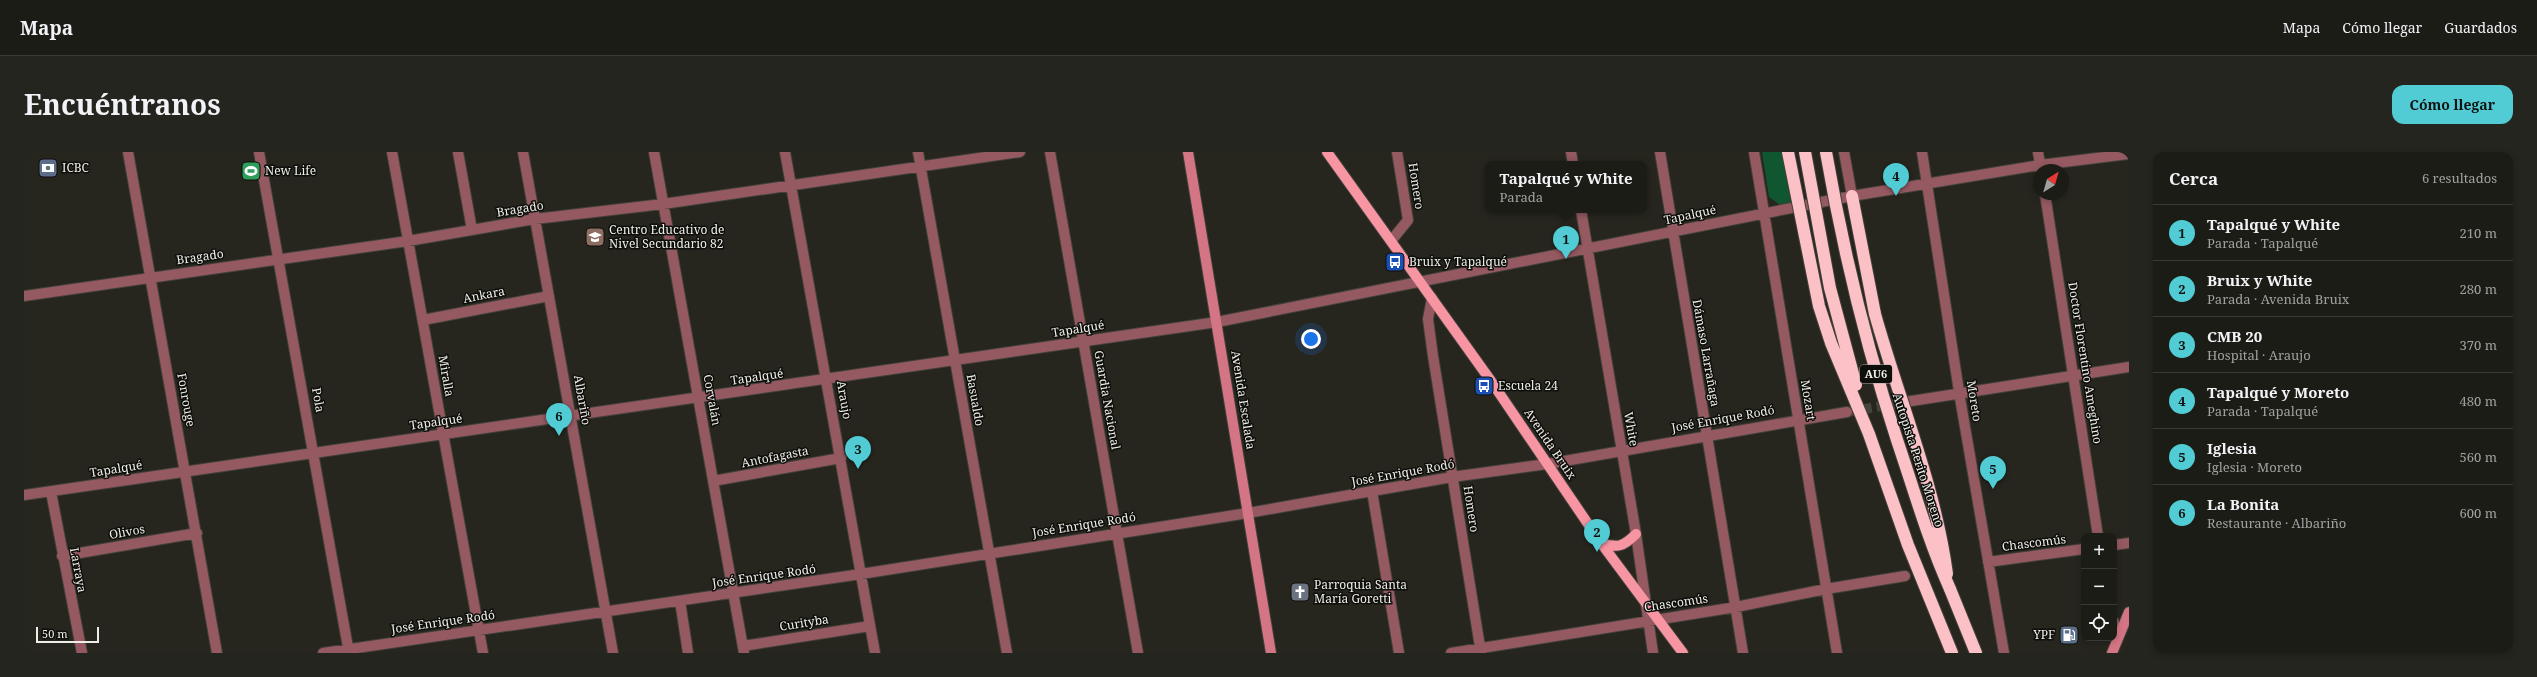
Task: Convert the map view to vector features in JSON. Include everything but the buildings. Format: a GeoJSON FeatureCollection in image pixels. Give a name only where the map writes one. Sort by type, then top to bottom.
{"type":"FeatureCollection","features":[{"type":"Feature","properties":{"kind":"highway"},"geometry":{"type":"LineString","coordinates":[[1788,152],[1819,306],[1831,343],[1869,434]]}},
{"type":"Feature","properties":{"kind":"highway","name":"AU6"},"geometry":{"type":"LineString","coordinates":[[1806,152],[1830,288],[1869,434],[1908,545],[1952,653]]}},
{"type":"Feature","properties":{"kind":"highway","name":"Autopista Perito Moreno"},"geometry":{"type":"LineString","coordinates":[[1826,152],[1838,221],[1882,396],[1932,549],[1976,653]]}},
{"type":"Feature","properties":{"kind":"highway"},"geometry":{"type":"LineString","coordinates":[[1852,196],[1875,314],[1933,506],[1943,544],[1950,589]]}},
{"type":"Feature","properties":{"kind":"main road","name":"Avenida Bruix"},"geometry":{"type":"LineString","coordinates":[[1327,152],[1432,298],[1601,543],[1645,604],[1653,620],[1682,653]]}},
{"type":"Feature","properties":{"kind":"main road"},"geometry":{"type":"LineString","coordinates":[[1601,543],[1619,547],[1625,545],[1636,534]]}},
{"type":"Feature","properties":{"kind":"street","name":"Fonrouge"},"geometry":{"type":"LineString","coordinates":[[128,152],[197,533],[217,653]]}},
{"type":"Feature","properties":{"kind":"street","name":"Pola"},"geometry":{"type":"LineString","coordinates":[[260,152],[349,651]]}},
{"type":"Feature","properties":{"kind":"street","name":"Miralla"},"geometry":{"type":"LineString","coordinates":[[392,152],[482,653]]}},
{"type":"Feature","properties":{"kind":"street"},"geometry":{"type":"LineString","coordinates":[[458,152],[472,230]]}},
{"type":"Feature","properties":{"kind":"street","name":"Albariño"},"geometry":{"type":"LineString","coordinates":[[523,152],[572,416],[613,653]]}},
{"type":"Feature","properties":{"kind":"street","name":"Corvalán"},"geometry":{"type":"LineString","coordinates":[[654,152],[743,650]]}},
{"type":"Feature","properties":{"kind":"street","name":"Araujo"},"geometry":{"type":"LineString","coordinates":[[785,152],[875,653]]}},
{"type":"Feature","properties":{"kind":"street","name":"Basualdo"},"geometry":{"type":"LineString","coordinates":[[918,152],[1007,653]]}},
{"type":"Feature","properties":{"kind":"street","name":"Bragado"},"geometry":{"type":"LineString","coordinates":[[24,296],[408,240],[535,219],[663,204],[920,168],[1020,152]]}},
{"type":"Feature","properties":{"kind":"street","name":"Guardia Nacional"},"geometry":{"type":"LineString","coordinates":[[1050,152],[1138,653]]}},
{"type":"Feature","properties":{"kind":"street","name":"Avenida Escalada"},"geometry":{"type":"LineString","coordinates":[[1188,152],[1271,653]]}},
{"type":"Feature","properties":{"kind":"street","name":"Homero"},"geometry":{"type":"LineString","coordinates":[[1391,241],[1408,220],[1397,152]]}},
{"type":"Feature","properties":{"kind":"street","name":"Dámaso Larrañaga"},"geometry":{"type":"LineString","coordinates":[[1660,152],[1672,233],[1743,653]]}},
{"type":"Feature","properties":{"kind":"street","name":"Mozart"},"geometry":{"type":"LineString","coordinates":[[1754,152],[1837,653]]}},
{"type":"Feature","properties":{"kind":"street"},"geometry":{"type":"LineString","coordinates":[[1844,152],[1852,196]]}},
{"type":"Feature","properties":{"kind":"street","name":"Moreto"},"geometry":{"type":"LineString","coordinates":[[1922,152],[1960,393],[2004,653]]}},
{"type":"Feature","properties":{"kind":"street"},"geometry":{"type":"LineString","coordinates":[[2038,152],[2040,164]]}},
{"type":"Feature","properties":{"kind":"street","name":"Tapalqué"},"geometry":{"type":"LineString","coordinates":[[2061,164],[2129,154]]}},
{"type":"Feature","properties":{"kind":"street","name":"Tapalqué"},"geometry":{"type":"LineString","coordinates":[[24,495],[314,452],[827,380],[1217,322],[1672,233],[1852,196],[2033,168]]}},
{"type":"Feature","properties":{"kind":"street","name":"Doctor Florentino Ameghino"},"geometry":{"type":"LineString","coordinates":[[2046,200],[2098,533]]}},
{"type":"Feature","properties":{"kind":"street","name":"White"},"geometry":{"type":"LineString","coordinates":[[1581,213],[1636,534],[1645,604]]}},
{"type":"Feature","properties":{"kind":"street","name":"Ankara"},"geometry":{"type":"LineString","coordinates":[[422,320],[549,296]]}},
{"type":"Feature","properties":{"kind":"street","name":"Homero"},"geometry":{"type":"LineString","coordinates":[[1432,298],[1428,319],[1452,477],[1481,651]]}},
{"type":"Feature","properties":{"kind":"street"},"geometry":{"type":"LineString","coordinates":[[1905,402],[2129,367]]}},
{"type":"Feature","properties":{"kind":"street","name":"José Enrique Rodó"},"geometry":{"type":"LineString","coordinates":[[323,653],[349,651],[680,602],[989,554],[1248,513],[1452,477],[1547,464],[1707,435],[1847,412]]}},
{"type":"Feature","properties":{"kind":"street","name":"Antofagasta"},"geometry":{"type":"LineString","coordinates":[[713,481],[841,458]]}},
{"type":"Feature","properties":{"kind":"street"},"geometry":{"type":"LineString","coordinates":[[1372,491],[1399,653]]}},
{"type":"Feature","properties":{"kind":"street","name":"Larraya"},"geometry":{"type":"LineString","coordinates":[[51,492],[62,556],[82,653]]}},
{"type":"Feature","properties":{"kind":"street","name":"Olivos"},"geometry":{"type":"LineString","coordinates":[[62,556],[197,533]]}},
{"type":"Feature","properties":{"kind":"street"},"geometry":{"type":"LineString","coordinates":[[2117,545],[2129,543]]}},
{"type":"Feature","properties":{"kind":"street","name":"Chascomús"},"geometry":{"type":"LineString","coordinates":[[1988,562],[2081,549]]}},
{"type":"Feature","properties":{"kind":"street","name":"Chascomús"},"geometry":{"type":"LineString","coordinates":[[1451,653],[1481,651],[1906,576]]}},
{"type":"Feature","properties":{"kind":"street"},"geometry":{"type":"LineString","coordinates":[[680,602],[688,653]]}},
{"type":"Feature","properties":{"kind":"street"},"geometry":{"type":"LineString","coordinates":[[2117,639],[2129,612]]}},
{"type":"Feature","properties":{"kind":"street"},"geometry":{"type":"LineString","coordinates":[[1653,620],[1653,653]]}},
{"type":"Feature","properties":{"kind":"street","name":"Curityba"},"geometry":{"type":"LineString","coordinates":[[743,650],[870,626]]}},
{"type":"Feature","properties":{"kind":"street"},"geometry":{"type":"LineString","coordinates":[[2112,653],[2116,641]]}},
{"type":"Feature","properties":{"kind":"green space"},"geometry":{"type":"Polygon","coordinates":[[[1762,152],[1783,152],[1791,203],[1780,205],[1769,197],[1762,152]]]}},
{"type":"Feature","properties":{"kind":"tunnel"},"geometry":{"type":"LineString","coordinates":[[1847,412],[1905,402]]}},
{"type":"Feature","properties":{"kind":"place","name":"ICBC"},"geometry":{"type":"Point","coordinates":[48,168]}},
{"type":"Feature","properties":{"kind":"place","name":"New Life"},"geometry":{"type":"Point","coordinates":[251,171]}},
{"type":"Feature","properties":{"kind":"place","name":"Tapalqué y Moreto"},"geometry":{"type":"Point","coordinates":[1896,196]}},
{"type":"Feature","properties":{"kind":"place","name":"Centro Educativo de Nivel Secundario 82"},"geometry":{"type":"Point","coordinates":[595,237]}},
{"type":"Feature","properties":{"kind":"place","name":"Tapalqué y White"},"geometry":{"type":"Point","coordinates":[1566,259]}},
{"type":"Feature","properties":{"kind":"place","name":"Bruix y Tapalqué"},"geometry":{"type":"Point","coordinates":[1395,262]}},
{"type":"Feature","properties":{"kind":"place","name":"Escuela 24"},"geometry":{"type":"Point","coordinates":[1484,386]}},
{"type":"Feature","properties":{"kind":"place","name":"La Bonita"},"geometry":{"type":"Point","coordinates":[559,436]}},
{"type":"Feature","properties":{"kind":"place","name":"CMB 20"},"geometry":{"type":"Point","coordinates":[858,469]}},
{"type":"Feature","properties":{"kind":"place","name":"Iglesia"},"geometry":{"type":"Point","coordinates":[1993,489]}},
{"type":"Feature","properties":{"kind":"place","name":"Bruix y White"},"geometry":{"type":"Point","coordinates":[1597,552]}},
{"type":"Feature","properties":{"kind":"place","name":"Parroquia Santa María Goretti"},"geometry":{"type":"Point","coordinates":[1300,592]}},
{"type":"Feature","properties":{"kind":"place","name":"YPF"},"geometry":{"type":"Point","coordinates":[2069,635]}}]}
